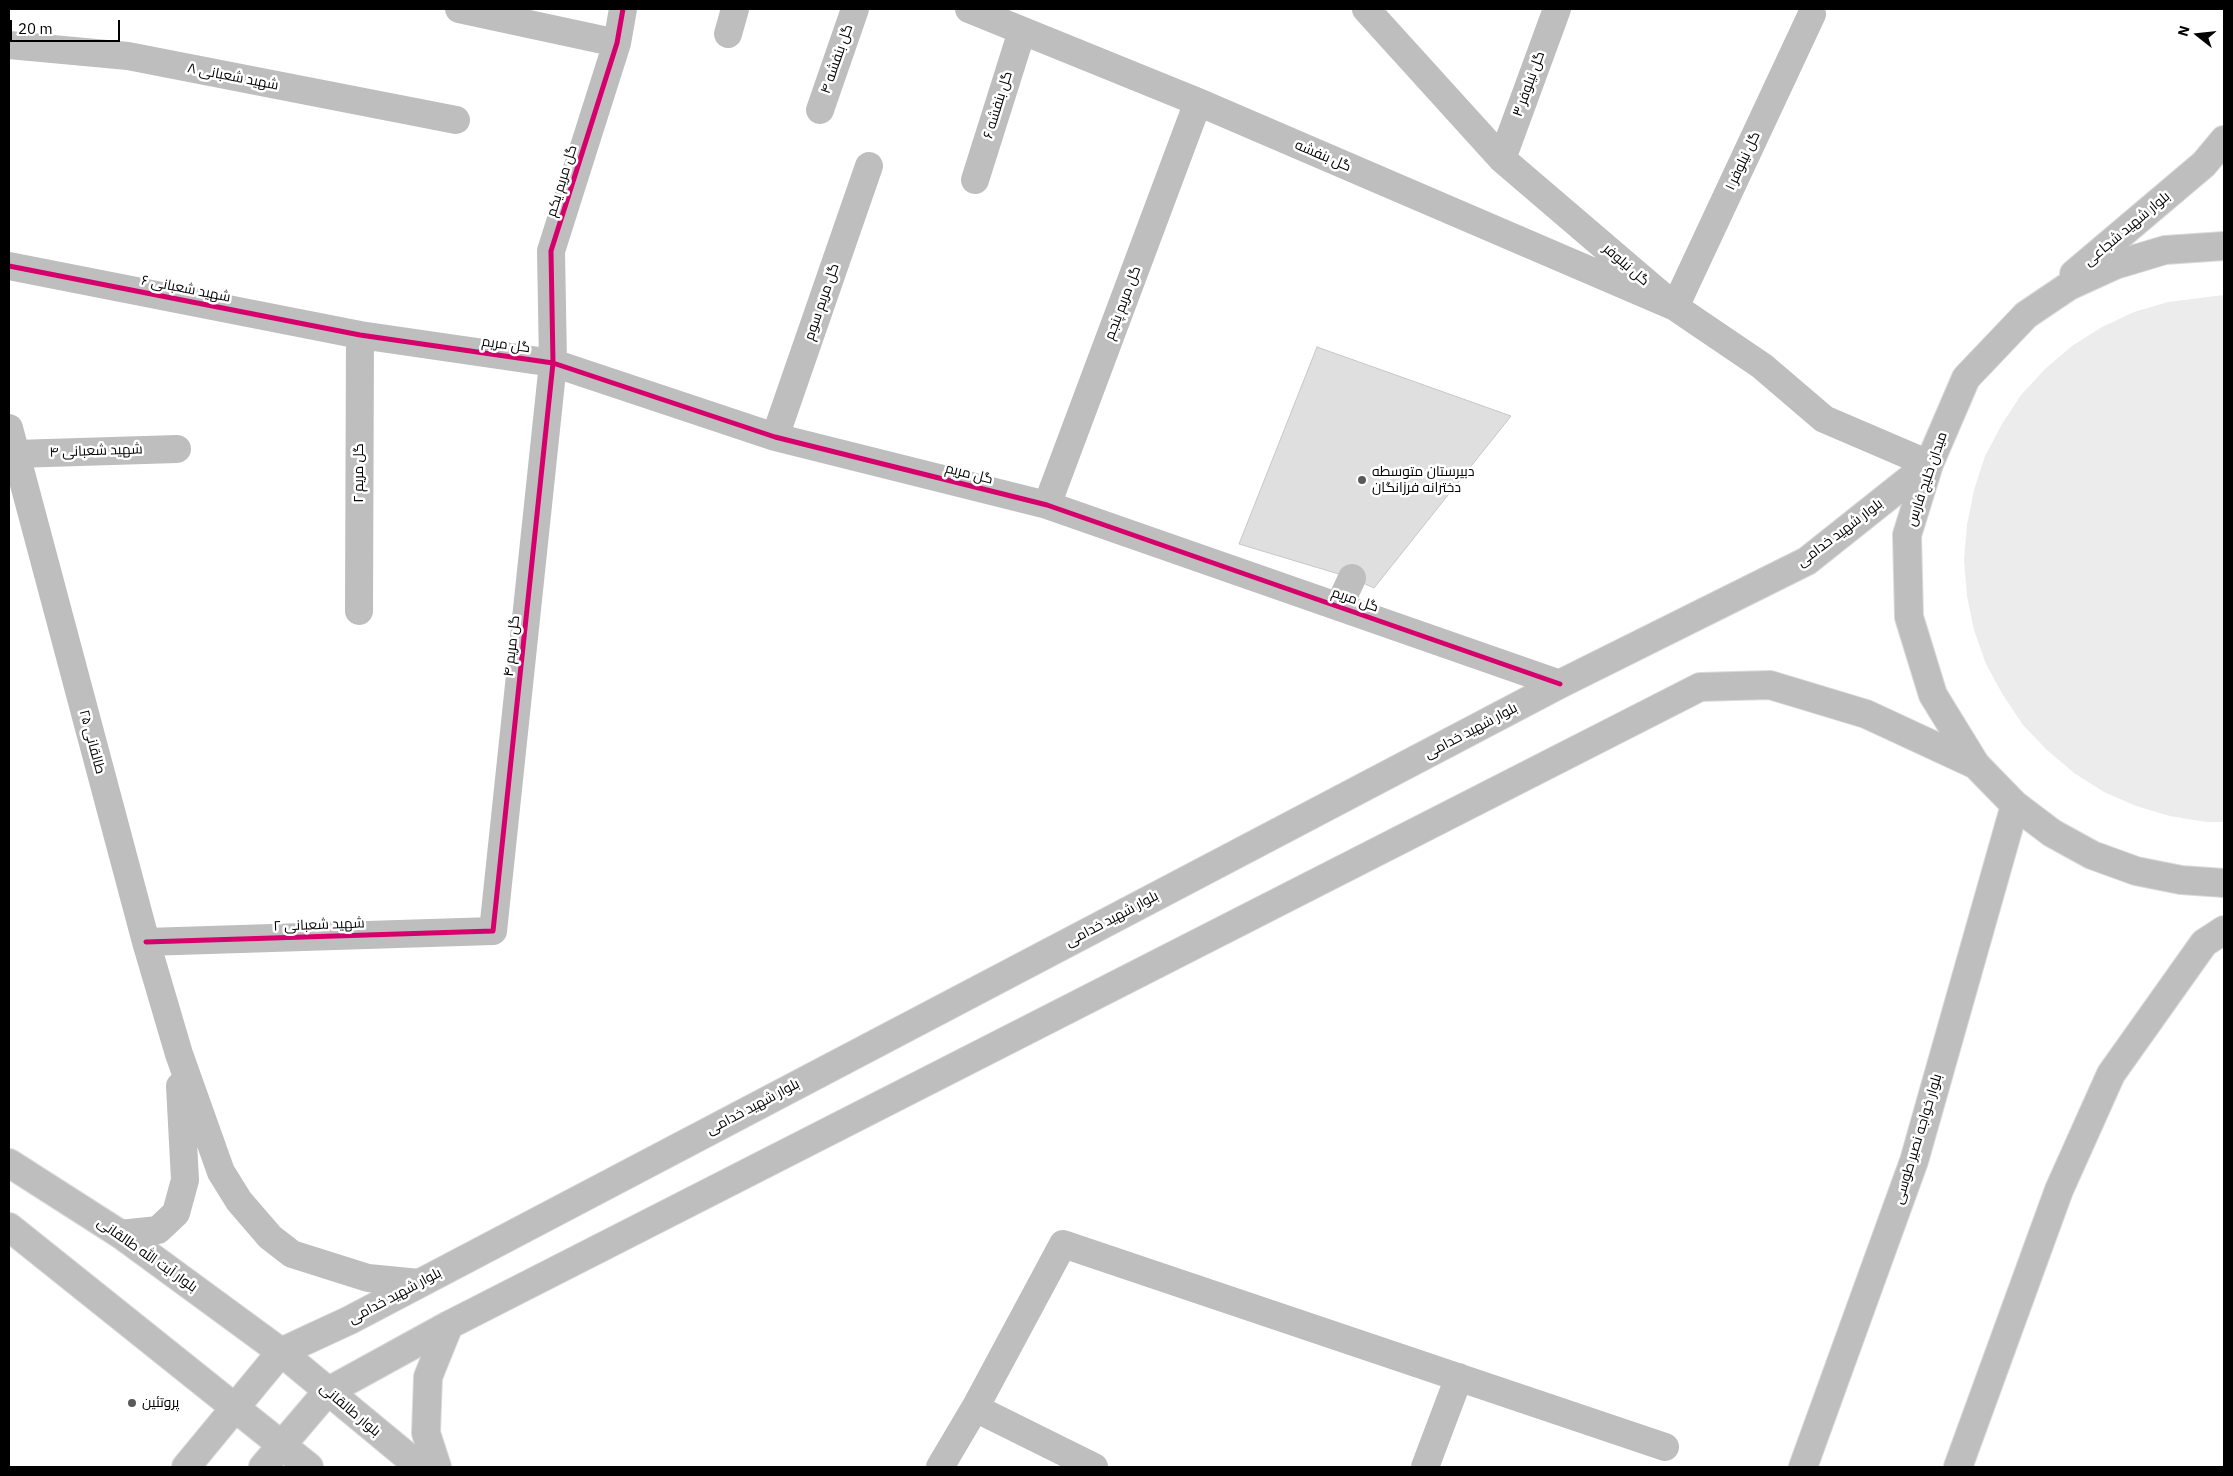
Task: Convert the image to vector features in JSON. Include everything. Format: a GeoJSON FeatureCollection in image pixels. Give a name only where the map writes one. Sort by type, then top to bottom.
{"type":"FeatureCollection","features":[{"type":"Feature","properties":{"kind":"street"},"geometry":{"type":"LineString","coordinates":[[459,9],[617,43]]}},
{"type":"Feature","properties":{"kind":"street","name":"گل مریم یکم"},"geometry":{"type":"LineString","coordinates":[[553,363],[551,252],[617,43],[623,9]]}},
{"type":"Feature","properties":{"kind":"street","name":"گل بنفشه ۴"},"geometry":{"type":"LineString","coordinates":[[820,110],[855,9]]}},
{"type":"Feature","properties":{"kind":"street","name":"گل بنفشه"},"geometry":{"type":"LineString","coordinates":[[969,9],[1198,102],[1674,307]]}},
{"type":"Feature","properties":{"kind":"street","name":"گل نیلوفر"},"geometry":{"type":"LineString","coordinates":[[1366,9],[1502,159],[1674,307],[1762,366],[1824,419],[1929,464]]}},
{"type":"Feature","properties":{"kind":"street","name":"گل نیلوفر ۳"},"geometry":{"type":"LineString","coordinates":[[1502,159],[1557,9]]}},
{"type":"Feature","properties":{"kind":"street","name":"گل نیلوفر ۱"},"geometry":{"type":"LineString","coordinates":[[1674,307],[1812,14]]}},
{"type":"Feature","properties":{"kind":"street","name":"گل بنفشه ۶"},"geometry":{"type":"LineString","coordinates":[[975,180],[1022,31]]}},
{"type":"Feature","properties":{"kind":"street","name":"شهید شعبانی ۸"},"geometry":{"type":"LineString","coordinates":[[9,45],[128,56],[456,120]]}},
{"type":"Feature","properties":{"kind":"street","name":"گل مریم پنجم"},"geometry":{"type":"LineString","coordinates":[[1047,505],[1198,102]]}},
{"type":"Feature","properties":{"kind":"street","name":"بلوار شهید شجاعی"},"geometry":{"type":"LineString","coordinates":[[2026,315],[2204,164],[2224,140]]}},
{"type":"Feature","properties":{"kind":"street","name":"گل مریم سوم"},"geometry":{"type":"LineString","coordinates":[[776,437],[869,166]]}},
{"type":"Feature","properties":{"kind":"street","name":"میدان خلیج فارس"},"geometry":{"type":"LineString","coordinates":[[2224,246],[2165,250],[2115,265],[2069,286],[2026,315],[1966,378],[1929,464],[1907,535],[1910,617],[1933,695],[1976,765],[2014,805],[2052,833],[2092,855],[2136,871],[2181,880],[2224,883]]}},
{"type":"Feature","properties":{"kind":"street","name":"شهید شعبانی ۶"},"geometry":{"type":"LineString","coordinates":[[9,266],[360,335]]}},
{"type":"Feature","properties":{"kind":"street","name":"گل مریم"},"geometry":{"type":"LineString","coordinates":[[360,335],[553,363],[776,437],[1047,505],[1560,684]]}},
{"type":"Feature","properties":{"kind":"street","name":"گل مریم ۲"},"geometry":{"type":"LineString","coordinates":[[359,611],[360,335]]}},
{"type":"Feature","properties":{"kind":"street","name":"گل مریم ۴"},"geometry":{"type":"LineString","coordinates":[[493,931],[553,363]]}},
{"type":"Feature","properties":{"kind":"street","name":"شهید شعبانی ۴"},"geometry":{"type":"LineString","coordinates":[[12,441],[177,449]]}},
{"type":"Feature","properties":{"kind":"street","name":"طالقانی ۲۵"},"geometry":{"type":"LineString","coordinates":[[12,441],[146,942],[179,1054]]}},
{"type":"Feature","properties":{"kind":"street","name":"بلوار شهید خدامی"},"geometry":{"type":"LineString","coordinates":[[281,1352],[350,1320],[1560,684],[1807,561],[1929,464]]}},
{"type":"Feature","properties":{"kind":"street"},"geometry":{"type":"LineString","coordinates":[[1339,606],[1352,578]]}},
{"type":"Feature","properties":{"kind":"street"},"geometry":{"type":"LineString","coordinates":[[263,1467],[327,1392],[449,1325],[1700,686],[1770,685],[1866,714],[1976,765]]}},
{"type":"Feature","properties":{"kind":"street","name":"بلوار خواجه نصیر طوسی"},"geometry":{"type":"LineString","coordinates":[[1803,1467],[1914,1161],[2014,805]]}},
{"type":"Feature","properties":{"kind":"street"},"geometry":{"type":"LineString","coordinates":[[1958,1467],[2059,1190],[2111,1074],[2204,943],[2224,930]]}},
{"type":"Feature","properties":{"kind":"street","name":"شهید شعبانی ۲"},"geometry":{"type":"LineString","coordinates":[[146,942],[493,931]]}},
{"type":"Feature","properties":{"kind":"street"},"geometry":{"type":"LineString","coordinates":[[179,1054],[221,1172],[239,1201],[270,1237],[292,1254],[316,1263],[368,1278],[419,1283]]}},
{"type":"Feature","properties":{"kind":"street"},"geometry":{"type":"LineString","coordinates":[[120,1234],[158,1230],[176,1213],[185,1180],[179,1054]]}},
{"type":"Feature","properties":{"kind":"street","name":"بلوار آیت الله طالقانی"},"geometry":{"type":"LineString","coordinates":[[9,1164],[120,1234],[281,1352]]}},
{"type":"Feature","properties":{"kind":"street"},"geometry":{"type":"LineString","coordinates":[[9,1227],[281,1447],[309,1467]]}},
{"type":"Feature","properties":{"kind":"street"},"geometry":{"type":"LineString","coordinates":[[940,1467],[975,1408],[1063,1244],[1665,1447]]}},
{"type":"Feature","properties":{"kind":"street"},"geometry":{"type":"LineString","coordinates":[[437,1467],[426,1433],[428,1377],[449,1325]]}},
{"type":"Feature","properties":{"kind":"street"},"geometry":{"type":"LineString","coordinates":[[186,1467],[281,1352]]}},
{"type":"Feature","properties":{"kind":"street","name":"بلوار طالقانی"},"geometry":{"type":"LineString","coordinates":[[281,1352],[420,1467]]}},
{"type":"Feature","properties":{"kind":"street"},"geometry":{"type":"LineString","coordinates":[[1425,1467],[1459,1377]]}},
{"type":"Feature","properties":{"kind":"street"},"geometry":{"type":"LineString","coordinates":[[975,1408],[1094,1467]]}},
{"type":"Feature","properties":{"kind":"shaded area"},"geometry":{"type":"Polygon","coordinates":[[[2224,295],[2224,822],[2206,822],[2170,816],[2136,806],[2104,792],[2074,773],[2047,750],[2023,725],[2003,695],[1986,664],[1974,630],[1967,596],[1964,560],[1967,525],[1974,490],[1985,456],[2002,424],[2021,395],[2045,369],[2072,346],[2102,327],[2134,312],[2168,302],[2224,295]]]}},
{"type":"Feature","properties":{"kind":"building","name":"دبیرستان متوسطه دخترانه فرزانگان"},"geometry":{"type":"Polygon","coordinates":[[[1317,347],[1511,416],[1374,588],[1352,578],[1239,544],[1317,347]]]}},
{"type":"Feature","properties":{"kind":"cycle path"},"geometry":{"type":"LineString","coordinates":[[146,942],[493,931],[553,363],[551,251],[617,43],[623,9]]}},
{"type":"Feature","properties":{"kind":"cycle path"},"geometry":{"type":"LineString","coordinates":[[9,266],[360,335],[553,363],[775,437],[1047,505],[1560,684]]}},
{"type":"Feature","properties":{"kind":"place","name":"دبیرستان متوسطه دخترانه فرزانگان"},"geometry":{"type":"Point","coordinates":[1362,480]}},
{"type":"Feature","properties":{"kind":"place","name":"پروتئین"},"geometry":{"type":"Point","coordinates":[132,1403]}}]}
